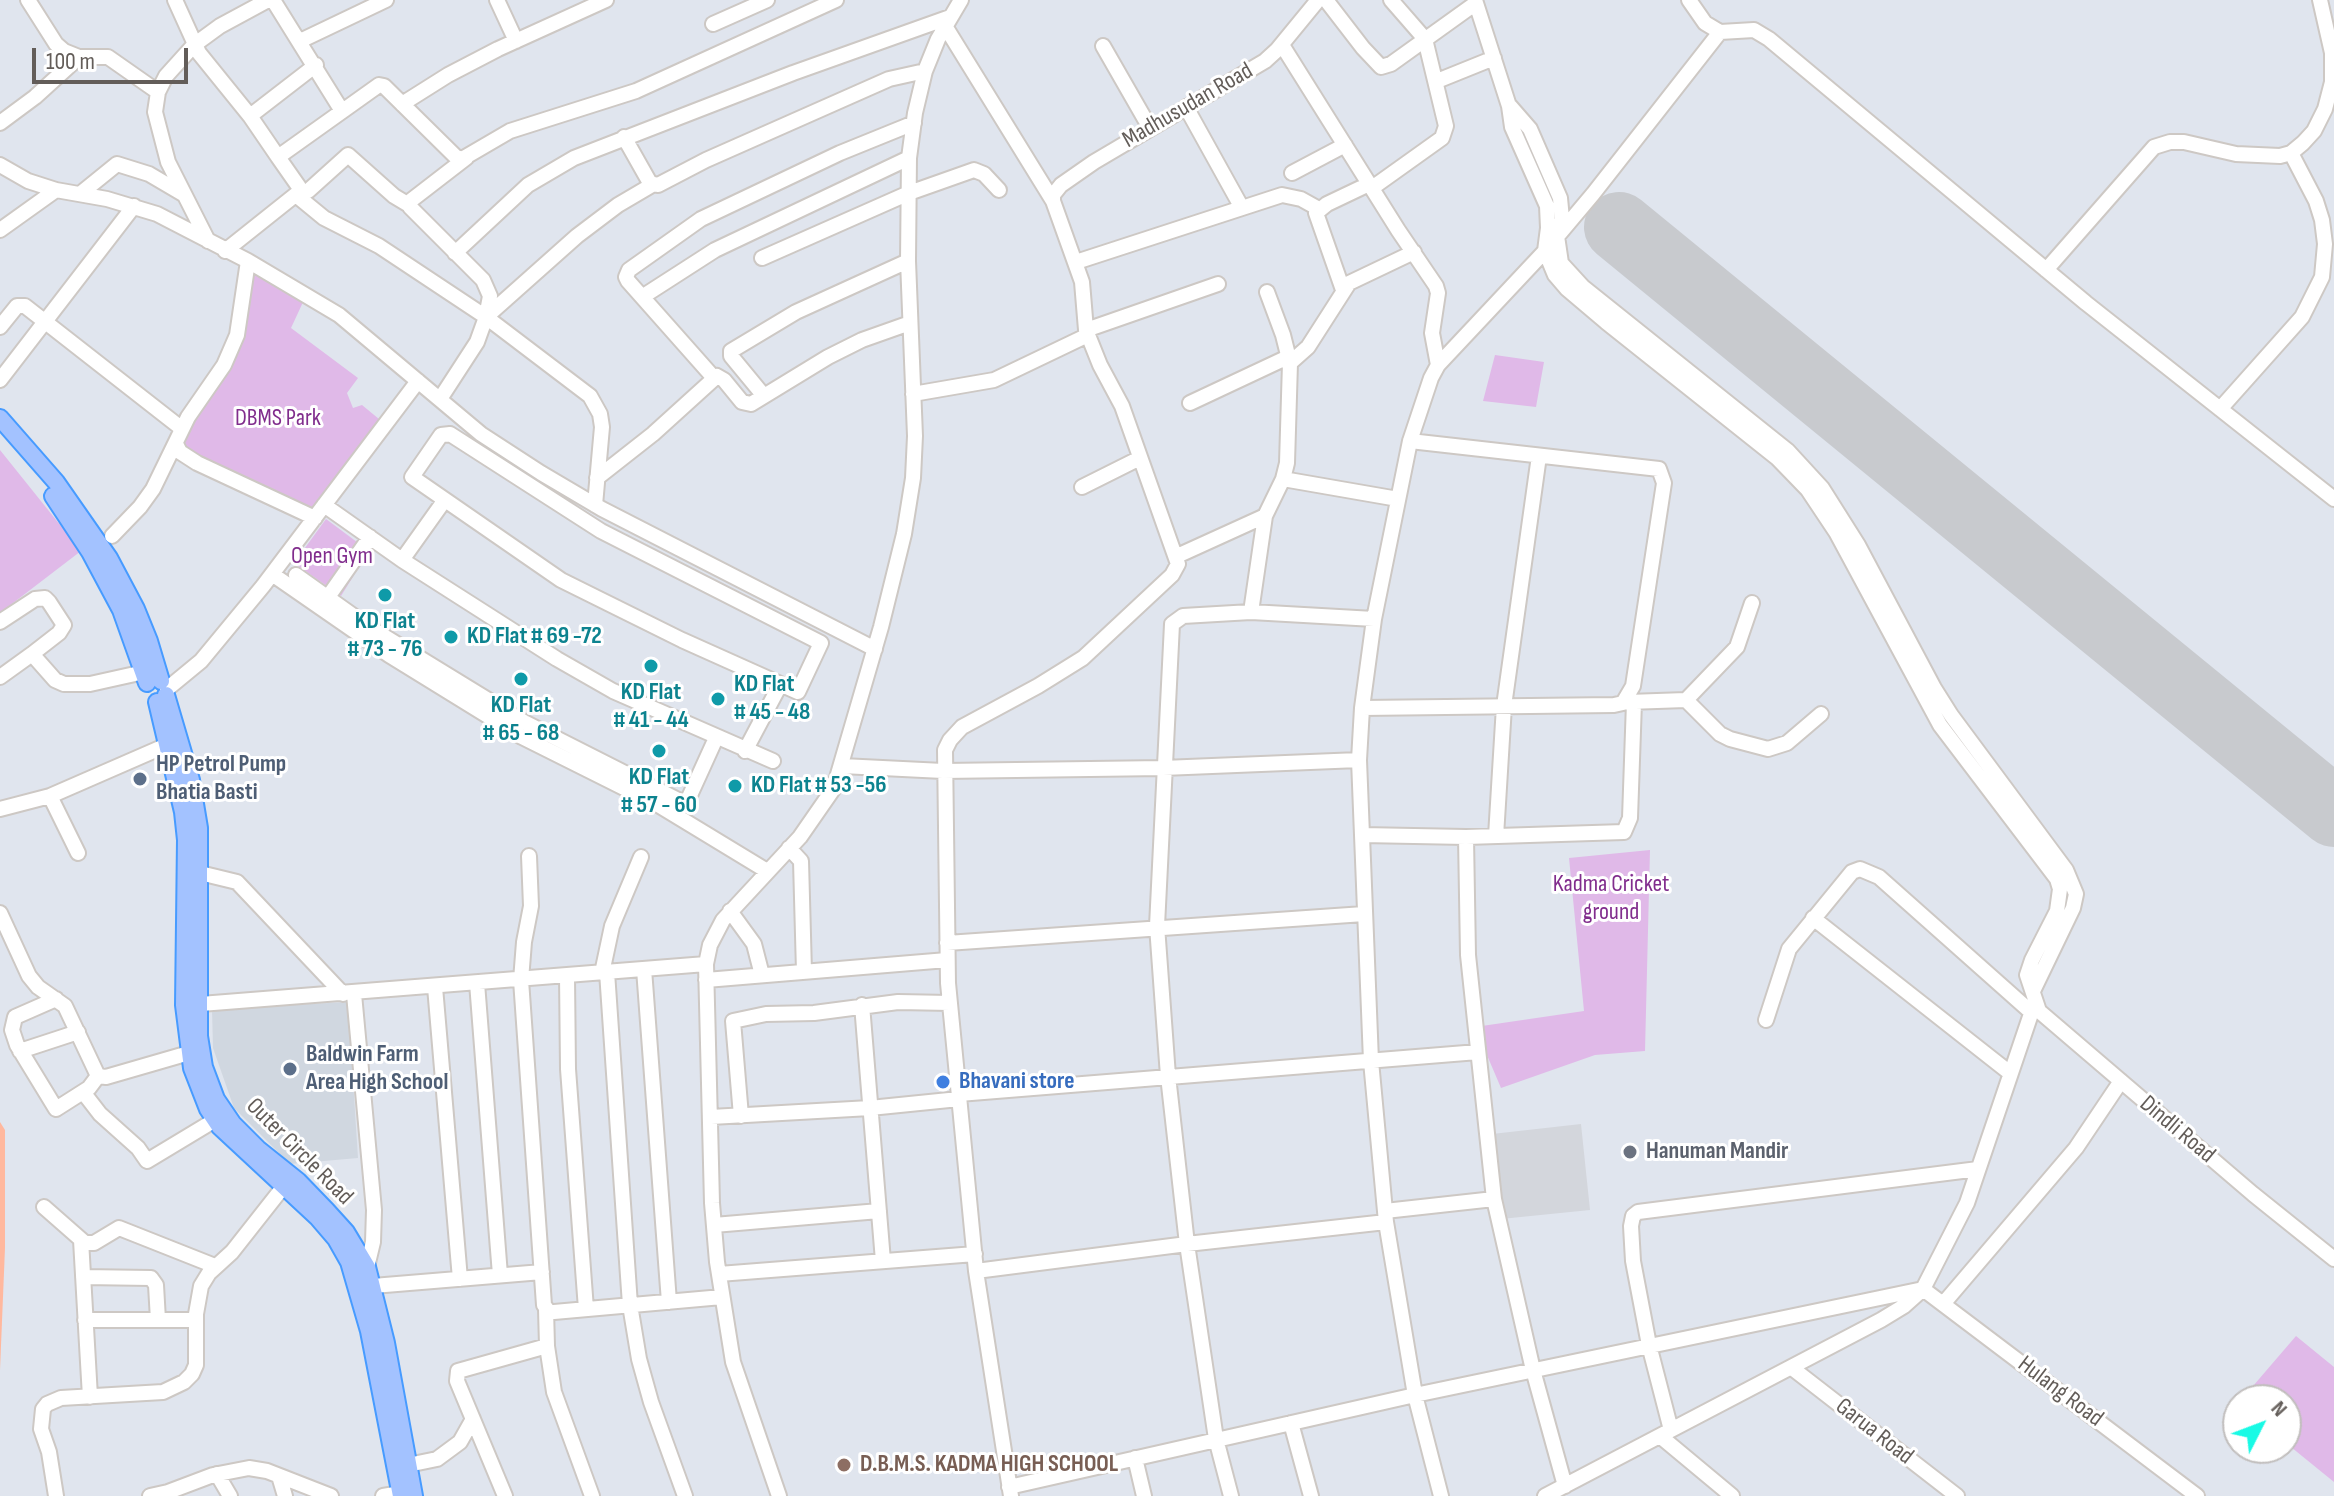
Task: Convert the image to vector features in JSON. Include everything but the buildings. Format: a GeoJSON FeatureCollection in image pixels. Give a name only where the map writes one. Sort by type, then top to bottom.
{"type":"FeatureCollection","features":[{"type":"Feature","properties":{"kind":"main road"},"geometry":{"type":"LineString","coordinates":[[0,418],[56,482],[109,558],[149,641],[157,687]]}},
{"type":"Feature","properties":{"kind":"main road"},"geometry":{"type":"LineString","coordinates":[[0,432],[40,479],[90,552],[157,687]]}},
{"type":"Feature","properties":{"kind":"main road","name":"Outer Circle Road"},"geometry":{"type":"LineString","coordinates":[[157,687],[183,812],[191,1004],[204,1067],[216,1099],[233,1124],[327,1211],[346,1232],[367,1267],[364,1284],[379,1379],[405,1495]]}},
{"type":"Feature","properties":{"kind":"main road","name":"Outer Circle Road"},"geometry":{"type":"LineString","coordinates":[[157,687],[191,780],[199,828],[200,873],[189,1053],[199,1091],[215,1120],[239,1147],[284,1186],[336,1239],[364,1284],[408,1465],[405,1495]]}},
{"type":"Feature","properties":{"kind":"street"},"geometry":{"type":"LineString","coordinates":[[28,0],[56,44],[64,51],[79,57],[99,56],[117,61],[158,92]]}},
{"type":"Feature","properties":{"kind":"street"},"geometry":{"type":"LineString","coordinates":[[175,0],[194,45],[250,116],[302,193],[324,218],[379,246],[486,317],[590,396],[600,414],[602,427],[595,505]]}},
{"type":"Feature","properties":{"kind":"street"},"geometry":{"type":"LineString","coordinates":[[209,242],[168,162],[155,112],[158,92],[166,76],[194,45],[220,26],[270,0],[316,65],[342,111]]}},
{"type":"Feature","properties":{"kind":"street"},"geometry":{"type":"LineString","coordinates":[[300,41],[386,0]]}},
{"type":"Feature","properties":{"kind":"street"},"geometry":{"type":"LineString","coordinates":[[497,0],[516,41]]}},
{"type":"Feature","properties":{"kind":"street"},"geometry":{"type":"LineString","coordinates":[[402,104],[448,75],[606,0]]}},
{"type":"Feature","properties":{"kind":"street"},"geometry":{"type":"LineString","coordinates":[[713,24],[767,0]]}},
{"type":"Feature","properties":{"kind":"street"},"geometry":{"type":"LineString","coordinates":[[409,205],[411,200],[466,158],[510,131],[636,91],[836,0]]}},
{"type":"Feature","properties":{"kind":"street"},"geometry":{"type":"LineString","coordinates":[[1326,0],[1381,67],[1391,64],[1476,2],[1509,106],[1512,127],[1547,206],[1549,218],[1545,251],[1555,275],[1567,289],[1777,458],[1821,508],[1940,725],[2057,879],[2060,889],[2057,911],[2027,975],[2033,1002]]}},
{"type":"Feature","properties":{"kind":"street"},"geometry":{"type":"LineString","coordinates":[[1319,209],[1370,186],[1442,138],[1446,126],[1425,39],[1391,0]]}},
{"type":"Feature","properties":{"kind":"street"},"geometry":{"type":"LineString","coordinates":[[1689,0],[1705,23],[1720,32],[1754,30],[1769,39],[2046,270],[2334,499]]}},
{"type":"Feature","properties":{"kind":"street"},"geometry":{"type":"LineString","coordinates":[[2046,270],[2154,147],[2184,142],[2236,154],[2280,156],[2291,153],[2314,131],[2328,117],[2333,67],[2320,0]]}},
{"type":"Feature","properties":{"kind":"street","name":"Madhusudan Road"},"geometry":{"type":"LineString","coordinates":[[1053,201],[1053,195],[1061,185],[1150,128],[1252,70],[1282,45],[1311,4]]}},
{"type":"Feature","properties":{"kind":"street"},"geometry":{"type":"LineString","coordinates":[[779,1496],[733,1362],[722,1297],[714,1225],[706,972],[710,945],[730,911],[789,848],[834,788],[875,649],[904,534],[913,478],[909,158],[925,71],[953,10]]}},
{"type":"Feature","properties":{"kind":"street"},"geometry":{"type":"LineString","coordinates":[[455,253],[528,185],[562,164],[624,137],[953,10]]}},
{"type":"Feature","properties":{"kind":"street"},"geometry":{"type":"LineString","coordinates":[[953,10],[1053,201],[1082,282],[1087,332],[1122,406],[1178,564],[1172,575],[1083,658],[955,733],[945,750],[943,771],[950,1003],[976,1271],[1010,1491],[1216,1439],[1923,1289]]}},
{"type":"Feature","properties":{"kind":"street"},"geometry":{"type":"LineString","coordinates":[[1441,1496],[1415,1395],[1385,1216],[1371,1061],[1359,760],[1362,708],[1374,619],[1410,441],[1438,365],[1545,251],[1720,32]]}},
{"type":"Feature","properties":{"kind":"street"},"geometry":{"type":"LineString","coordinates":[[1282,45],[1370,186],[1433,279],[1438,293],[1432,333],[1438,365]]}},
{"type":"Feature","properties":{"kind":"street"},"geometry":{"type":"LineString","coordinates":[[1103,46],[1150,128]]}},
{"type":"Feature","properties":{"kind":"street"},"geometry":{"type":"LineString","coordinates":[[0,123],[35,97],[79,57]]}},
{"type":"Feature","properties":{"kind":"street"},"geometry":{"type":"LineString","coordinates":[[1437,81],[1494,58]]}},
{"type":"Feature","properties":{"kind":"street"},"geometry":{"type":"LineString","coordinates":[[250,116],[316,65]]}},
{"type":"Feature","properties":{"kind":"street"},"geometry":{"type":"LineString","coordinates":[[486,317],[577,236],[618,205],[652,185],[658,185],[706,160],[889,79],[925,71]]}},
{"type":"Feature","properties":{"kind":"street"},"geometry":{"type":"LineString","coordinates":[[278,157],[379,85],[384,86],[456,157],[466,158]]}},
{"type":"Feature","properties":{"kind":"street"},"geometry":{"type":"LineString","coordinates":[[1509,106],[1530,129],[1560,198],[1562,219],[1557,236],[1558,256],[1570,275],[1788,451],[1822,488],[1858,545],[1934,688],[2056,853],[2076,894],[2033,1002],[1967,1203],[1923,1289],[1904,1306],[1792,1368],[1545,1496]]}},
{"type":"Feature","properties":{"kind":"street"},"geometry":{"type":"LineString","coordinates":[[1186,107],[1242,208]]}},
{"type":"Feature","properties":{"kind":"street"},"geometry":{"type":"LineString","coordinates":[[714,378],[626,277],[629,270],[701,219],[840,153],[914,123]]}},
{"type":"Feature","properties":{"kind":"street"},"geometry":{"type":"LineString","coordinates":[[624,137],[652,185]]}},
{"type":"Feature","properties":{"kind":"street"},"geometry":{"type":"LineString","coordinates":[[1292,173],[1345,145]]}},
{"type":"Feature","properties":{"kind":"street"},"geometry":{"type":"LineString","coordinates":[[2220,409],[2308,307],[2322,277],[2329,238],[2316,201],[2291,153]]}},
{"type":"Feature","properties":{"kind":"street"},"geometry":{"type":"LineString","coordinates":[[225,251],[348,155],[394,196],[409,205],[486,285],[490,296],[486,317],[467,360],[440,399]]}},
{"type":"Feature","properties":{"kind":"street"},"geometry":{"type":"LineString","coordinates":[[642,297],[715,250],[909,158]]}},
{"type":"Feature","properties":{"kind":"street"},"geometry":{"type":"LineString","coordinates":[[80,194],[117,164],[149,174],[184,195]]}},
{"type":"Feature","properties":{"kind":"street"},"geometry":{"type":"LineString","coordinates":[[0,165],[28,181],[56,190],[134,206],[157,214],[248,261],[339,315],[481,434],[595,505],[875,649]]}},
{"type":"Feature","properties":{"kind":"street"},"geometry":{"type":"LineString","coordinates":[[762,258],[909,193],[974,170],[984,174],[999,190]]}},
{"type":"Feature","properties":{"kind":"street"},"geometry":{"type":"LineString","coordinates":[[0,230],[56,190]]}},
{"type":"Feature","properties":{"kind":"street"},"geometry":{"type":"LineString","coordinates":[[1076,262],[1282,195],[1301,199],[1319,209]]}},
{"type":"Feature","properties":{"kind":"street"},"geometry":{"type":"LineString","coordinates":[[0,380],[134,206]]}},
{"type":"Feature","properties":{"kind":"street"},"geometry":{"type":"LineString","coordinates":[[1319,209],[1317,221],[1343,290]]}},
{"type":"Feature","properties":{"kind":"street"},"geometry":{"type":"LineString","coordinates":[[1190,403],[1289,360],[1308,347],[1343,290],[1359,276],[1414,252]]}},
{"type":"Feature","properties":{"kind":"street"},"geometry":{"type":"LineString","coordinates":[[112,536],[140,507],[165,467],[181,428],[224,365],[237,335],[248,261]]}},
{"type":"Feature","properties":{"kind":"street"},"geometry":{"type":"LineString","coordinates":[[764,396],[731,356],[731,351],[796,312],[908,261]]}},
{"type":"Feature","properties":{"kind":"street"},"geometry":{"type":"LineString","coordinates":[[913,394],[994,380],[1087,332],[1218,284]]}},
{"type":"Feature","properties":{"kind":"street"},"geometry":{"type":"LineString","coordinates":[[1251,612],[1265,516],[1283,479],[1287,463],[1289,360],[1267,292]]}},
{"type":"Feature","properties":{"kind":"street"},"geometry":{"type":"LineString","coordinates":[[0,327],[21,304],[181,428]]}},
{"type":"Feature","properties":{"kind":"street"},"geometry":{"type":"LineString","coordinates":[[597,478],[653,434],[714,378],[720,377],[746,404],[751,404],[828,357],[862,340],[910,323]]}},
{"type":"Feature","properties":{"kind":"street"},"geometry":{"type":"LineString","coordinates":[[32,654],[55,680],[64,684],[157,687],[201,661],[272,574],[418,381]]}},
{"type":"Feature","properties":{"kind":"street"},"geometry":{"type":"LineString","coordinates":[[450,434],[601,531],[821,643],[798,692],[780,685],[561,580],[412,477],[441,435],[450,434]]}},
{"type":"Feature","properties":{"kind":"street"},"geometry":{"type":"LineString","coordinates":[[1362,835],[1466,837],[1624,832],[1630,818],[1629,702],[1663,475],[1659,469],[1410,441]]}},
{"type":"Feature","properties":{"kind":"street"},"geometry":{"type":"LineString","coordinates":[[176,444],[180,452],[197,463],[315,518]]}},
{"type":"Feature","properties":{"kind":"street"},"geometry":{"type":"LineString","coordinates":[[1496,836],[1504,706],[1539,456]]}},
{"type":"Feature","properties":{"kind":"street"},"geometry":{"type":"LineString","coordinates":[[1082,487],[1140,458]]}},
{"type":"Feature","properties":{"kind":"street"},"geometry":{"type":"LineString","coordinates":[[1283,479],[1398,499]]}},
{"type":"Feature","properties":{"kind":"street"},"geometry":{"type":"LineString","coordinates":[[402,560],[444,501]]}},
{"type":"Feature","properties":{"kind":"street"},"geometry":{"type":"LineString","coordinates":[[324,505],[402,560],[613,691],[773,761]]}},
{"type":"Feature","properties":{"kind":"street"},"geometry":{"type":"LineString","coordinates":[[1177,556],[1265,516]]}},
{"type":"Feature","properties":{"kind":"street"},"geometry":{"type":"LineString","coordinates":[[328,597],[370,537]]}},
{"type":"Feature","properties":{"kind":"street"},"geometry":{"type":"LineString","coordinates":[[272,574],[389,655],[522,737],[660,806],[767,871]]}},
{"type":"Feature","properties":{"kind":"street"},"geometry":{"type":"LineString","coordinates":[[296,575],[369,627],[524,722],[686,804],[716,738]]}},
{"type":"Feature","properties":{"kind":"street"},"geometry":{"type":"LineString","coordinates":[[0,622],[35,599],[45,598],[64,625],[59,633],[0,677]]}},
{"type":"Feature","properties":{"kind":"street"},"geometry":{"type":"LineString","coordinates":[[1362,708],[1614,705],[1686,700],[1737,647],[1752,603]]}},
{"type":"Feature","properties":{"kind":"street"},"geometry":{"type":"LineString","coordinates":[[1231,1496],[1216,1439],[1187,1244],[1168,1076],[1157,926],[1172,624],[1183,616],[1251,612],[1374,619]]}},
{"type":"Feature","properties":{"kind":"street"},"geometry":{"type":"LineString","coordinates":[[745,751],[780,685]]}},
{"type":"Feature","properties":{"kind":"street"},"geometry":{"type":"LineString","coordinates":[[1686,700],[1720,734],[1768,749],[1787,743],[1821,714]]}},
{"type":"Feature","properties":{"kind":"street"},"geometry":{"type":"LineString","coordinates":[[0,809],[50,796],[167,745]]}},
{"type":"Feature","properties":{"kind":"street"},"geometry":{"type":"LineString","coordinates":[[842,766],[943,771],[1163,768],[1359,760]]}},
{"type":"Feature","properties":{"kind":"street"},"geometry":{"type":"LineString","coordinates":[[50,796],[78,853]]}},
{"type":"Feature","properties":{"kind":"street"},"geometry":{"type":"LineString","coordinates":[[1466,837],[1468,955],[1494,1199],[1533,1370],[1565,1486]]}},
{"type":"Feature","properties":{"kind":"street"},"geometry":{"type":"LineString","coordinates":[[789,848],[801,861],[804,972]]}},
{"type":"Feature","properties":{"kind":"street"},"geometry":{"type":"LineString","coordinates":[[529,856],[531,906],[521,980],[547,1346],[554,1392],[592,1496]]}},
{"type":"Feature","properties":{"kind":"street"},"geometry":{"type":"LineString","coordinates":[[641,857],[612,926],[605,973],[630,1305],[639,1359],[651,1402],[685,1496]]}},
{"type":"Feature","properties":{"kind":"street","name":"Dindli Road"},"geometry":{"type":"LineString","coordinates":[[1766,1020],[1784,960],[1813,918],[1852,872],[1860,869],[1868,871],[2033,1002],[2046,1018],[2334,1259]]}},
{"type":"Feature","properties":{"kind":"street"},"geometry":{"type":"LineString","coordinates":[[200,873],[237,882],[348,994],[374,1210],[373,1242],[367,1267]]}},
{"type":"Feature","properties":{"kind":"street"},"geometry":{"type":"LineString","coordinates":[[730,911],[754,944],[762,975]]}},
{"type":"Feature","properties":{"kind":"street"},"geometry":{"type":"LineString","coordinates":[[0,913],[29,976],[38,987],[56,999],[68,1010],[98,1076],[95,1083],[60,1109],[54,1109],[42,1083],[20,1051],[12,1030],[13,1020],[56,999]]}},
{"type":"Feature","properties":{"kind":"street"},"geometry":{"type":"LineString","coordinates":[[947,943],[1364,914]]}},
{"type":"Feature","properties":{"kind":"street"},"geometry":{"type":"LineString","coordinates":[[1813,918],[2010,1073]]}},
{"type":"Feature","properties":{"kind":"street"},"geometry":{"type":"LineString","coordinates":[[191,1004],[644,969],[762,975],[947,960]]}},
{"type":"Feature","properties":{"kind":"street"},"geometry":{"type":"LineString","coordinates":[[644,969],[669,1302]]}},
{"type":"Feature","properties":{"kind":"street"},"geometry":{"type":"LineString","coordinates":[[567,976],[568,1069],[586,1309]]}},
{"type":"Feature","properties":{"kind":"street"},"geometry":{"type":"LineString","coordinates":[[477,983],[500,1275]]}},
{"type":"Feature","properties":{"kind":"street"},"geometry":{"type":"LineString","coordinates":[[435,987],[460,1279]]}},
{"type":"Feature","properties":{"kind":"street"},"geometry":{"type":"LineString","coordinates":[[741,1116],[733,1021],[766,1014],[814,1013],[898,1002],[950,1003]]}},
{"type":"Feature","properties":{"kind":"street"},"geometry":{"type":"LineString","coordinates":[[862,1005],[883,1261]]}},
{"type":"Feature","properties":{"kind":"street"},"geometry":{"type":"LineString","coordinates":[[20,1051],[78,1032]]}},
{"type":"Feature","properties":{"kind":"street"},"geometry":{"type":"LineString","coordinates":[[711,1117],[870,1108],[959,1096],[1168,1076],[1478,1052]]}},
{"type":"Feature","properties":{"kind":"street"},"geometry":{"type":"LineString","coordinates":[[98,1076],[106,1077],[189,1053]]}},
{"type":"Feature","properties":{"kind":"street"},"geometry":{"type":"LineString","coordinates":[[1943,1304],[2076,1148],[2121,1081]]}},
{"type":"Feature","properties":{"kind":"street"},"geometry":{"type":"LineString","coordinates":[[83,1092],[100,1114],[138,1148],[147,1161],[215,1120]]}},
{"type":"Feature","properties":{"kind":"street"},"geometry":{"type":"LineString","coordinates":[[1732,1496],[1666,1433],[1633,1261],[1633,1216],[1638,1212],[1978,1169]]}},
{"type":"Feature","properties":{"kind":"street"},"geometry":{"type":"LineString","coordinates":[[56,1496],[49,1452],[41,1429],[43,1409],[61,1398],[163,1392],[184,1382],[196,1365],[196,1320],[201,1286],[284,1186]]}},
{"type":"Feature","properties":{"kind":"street"},"geometry":{"type":"LineString","coordinates":[[976,1271],[1494,1199]]}},
{"type":"Feature","properties":{"kind":"street"},"geometry":{"type":"LineString","coordinates":[[44,1207],[85,1243],[94,1243],[111,1230],[119,1228],[215,1266]]}},
{"type":"Feature","properties":{"kind":"street"},"geometry":{"type":"LineString","coordinates":[[714,1225],[879,1211]]}},
{"type":"Feature","properties":{"kind":"street"},"geometry":{"type":"LineString","coordinates":[[81,1240],[90,1397]]}},
{"type":"Feature","properties":{"kind":"street"},"geometry":{"type":"LineString","coordinates":[[719,1274],[975,1254]]}},
{"type":"Feature","properties":{"kind":"street"},"geometry":{"type":"LineString","coordinates":[[364,1284],[542,1272]]}},
{"type":"Feature","properties":{"kind":"street"},"geometry":{"type":"LineString","coordinates":[[83,1277],[151,1278],[156,1285],[158,1320]]}},
{"type":"Feature","properties":{"kind":"street","name":"Hulang Road"},"geometry":{"type":"LineString","coordinates":[[1923,1289],[2197,1496]]}},
{"type":"Feature","properties":{"kind":"street"},"geometry":{"type":"LineString","coordinates":[[546,1309],[554,1312],[722,1297]]}},
{"type":"Feature","properties":{"kind":"street"},"geometry":{"type":"LineString","coordinates":[[85,1320],[196,1320]]}},
{"type":"Feature","properties":{"kind":"street"},"geometry":{"type":"LineString","coordinates":[[505,1496],[457,1381],[458,1371],[547,1346]]}},
{"type":"Feature","properties":{"kind":"street","name":"Garua Road"},"geometry":{"type":"LineString","coordinates":[[1792,1368],[1957,1496]]}},
{"type":"Feature","properties":{"kind":"street"},"geometry":{"type":"LineString","coordinates":[[408,1465],[437,1459],[460,1442],[473,1419]]}},
{"type":"Feature","properties":{"kind":"street"},"geometry":{"type":"LineString","coordinates":[[1291,1423],[1311,1496]]}},
{"type":"Feature","properties":{"kind":"street"},"geometry":{"type":"LineString","coordinates":[[1135,1458],[1144,1496]]}},
{"type":"Feature","properties":{"kind":"street"},"geometry":{"type":"LineString","coordinates":[[150,1496],[217,1474],[249,1468],[331,1496]]}},
{"type":"Feature","properties":{"kind":"street"},"geometry":{"type":"LineString","coordinates":[[217,1474],[230,1496]]}},
{"type":"Feature","properties":{"kind":"street"},"geometry":{"type":"LineString","coordinates":[[279,1476],[285,1496]]}},
{"type":"Feature","properties":{"kind":"street"},"geometry":{"type":"LineString","coordinates":[[383,1496],[405,1495]]}},
{"type":"Feature","properties":{"kind":"shaded area"},"geometry":{"type":"Polygon","coordinates":[[[348,1002],[358,1158],[290,1164],[234,1108],[213,1048],[212,1009],[348,1002]]]}},
{"type":"Feature","properties":{"kind":"shaded area"},"geometry":{"type":"Polygon","coordinates":[[[0,1122],[5,1130],[5,1248],[0,1370],[0,1122]]]}},
{"type":"Feature","properties":{"kind":"shaded area"},"geometry":{"type":"Polygon","coordinates":[[[1581,1124],[1590,1210],[1501,1219],[1492,1134],[1581,1124]]]}},
{"type":"Feature","properties":{"kind":"green space","name":"DBMS Park"},"geometry":{"type":"Polygon","coordinates":[[[251,266],[304,300],[291,328],[358,378],[347,393],[353,408],[362,405],[379,419],[313,514],[184,455],[182,442],[189,424],[235,353],[251,266]]]}},
{"type":"Feature","properties":{"kind":"green space"},"geometry":{"type":"Polygon","coordinates":[[[1495,355],[1544,362],[1536,407],[1483,401],[1495,355]]]}},
{"type":"Feature","properties":{"kind":"green space"},"geometry":{"type":"Polygon","coordinates":[[[0,450],[81,551],[0,613],[0,450]]]}},
{"type":"Feature","properties":{"kind":"green space","name":"Open Gym"},"geometry":{"type":"Polygon","coordinates":[[[326,519],[369,551],[341,596],[294,563],[326,519]]]}},
{"type":"Feature","properties":{"kind":"green space","name":"Kadma Cricket ground"},"geometry":{"type":"Polygon","coordinates":[[[1650,850],[1645,1051],[1595,1055],[1501,1088],[1475,1027],[1584,1011],[1569,858],[1650,850]]]}},
{"type":"Feature","properties":{"kind":"green space"},"geometry":{"type":"Polygon","coordinates":[[[2296,1336],[2334,1367],[2334,1482],[2302,1456],[2302,1384],[2255,1384],[2296,1336]]]}},
{"type":"Feature","properties":{"kind":"runway"},"geometry":{"type":"LineString","coordinates":[[1619,227],[2334,812]]}},
{"type":"Feature","properties":{"kind":"place","name":"KD Flat # 73 - 76"},"geometry":{"type":"Point","coordinates":[385,595]}},
{"type":"Feature","properties":{"kind":"place","name":"KD Flat # 69 -72"},"geometry":{"type":"Point","coordinates":[451,637]}},
{"type":"Feature","properties":{"kind":"place","name":"KD Flat # 41 - 44"},"geometry":{"type":"Point","coordinates":[651,666]}},
{"type":"Feature","properties":{"kind":"place","name":"KD Flat # 65 - 68"},"geometry":{"type":"Point","coordinates":[521,679]}},
{"type":"Feature","properties":{"kind":"place","name":"KD Flat # 45 - 48"},"geometry":{"type":"Point","coordinates":[718,699]}},
{"type":"Feature","properties":{"kind":"place","name":"KD Flat # 57 - 60"},"geometry":{"type":"Point","coordinates":[659,751]}},
{"type":"Feature","properties":{"kind":"place","name":"HP Petrol Pump Bhatia Basti"},"geometry":{"type":"Point","coordinates":[140,779]}},
{"type":"Feature","properties":{"kind":"place","name":"KD Flat # 53 -56"},"geometry":{"type":"Point","coordinates":[735,786]}},
{"type":"Feature","properties":{"kind":"place","name":"Baldwin Farm Area High School"},"geometry":{"type":"Point","coordinates":[290,1069]}},
{"type":"Feature","properties":{"kind":"place","name":"Bhavani store"},"geometry":{"type":"Point","coordinates":[943,1082]}},
{"type":"Feature","properties":{"kind":"place","name":"Hanuman Mandir"},"geometry":{"type":"Point","coordinates":[1630,1152]}},
{"type":"Feature","properties":{"kind":"place","name":"D.B.M.S. KADMA HIGH SCHOOL"},"geometry":{"type":"Point","coordinates":[844,1465]}}]}
